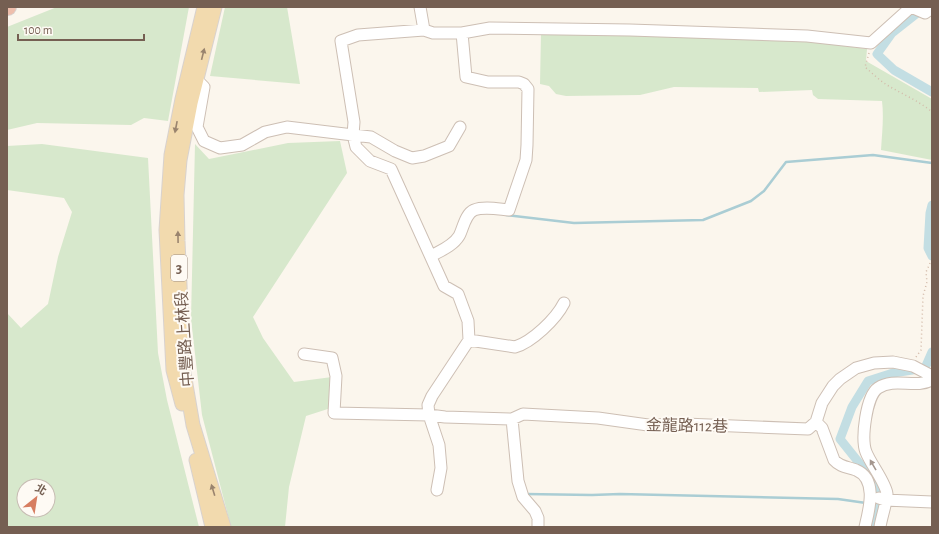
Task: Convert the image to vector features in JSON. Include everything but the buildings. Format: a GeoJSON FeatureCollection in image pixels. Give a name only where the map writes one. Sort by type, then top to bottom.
{"type":"FeatureCollection","features":[{"type":"Feature","properties":{"kind":"main road","name":"中豐路上林段"},"geometry":{"type":"LineString","coordinates":[[204,7],[192,80],[191,103],[180,160],[177,195],[178,241],[184,373],[193,425],[224,527]]}},
{"type":"Feature","properties":{"kind":"main road","name":"中豐路上林段"},"geometry":{"type":"LineString","coordinates":[[212,527],[173,370],[166,230],[171,155],[192,80],[215,7]]}},
{"type":"Feature","properties":{"kind":"lane"},"geometry":{"type":"LineString","coordinates":[[420,7],[424,30]]}},
{"type":"Feature","properties":{"kind":"lane"},"geometry":{"type":"LineString","coordinates":[[437,490],[441,468],[439,445],[429,414],[428,405],[432,396],[469,340],[468,322],[458,294],[444,286],[390,169],[370,160],[356,147],[353,135],[354,122],[341,41],[358,35],[424,30],[433,32],[462,33],[490,28],[630,30],[807,36],[871,43],[911,7],[929,11]]}},
{"type":"Feature","properties":{"kind":"lane"},"geometry":{"type":"LineString","coordinates":[[431,256],[454,243],[471,211],[476,209],[508,210],[526,160],[528,89],[524,84],[519,82],[488,82],[466,77],[462,33]]}},
{"type":"Feature","properties":{"kind":"lane"},"geometry":{"type":"LineString","coordinates":[[192,80],[204,87],[197,126],[204,141],[220,148],[242,145],[265,132],[287,127],[371,137],[395,151],[412,158],[424,156],[449,146],[460,127]]}},
{"type":"Feature","properties":{"kind":"lane"},"geometry":{"type":"LineString","coordinates":[[469,340],[515,347],[521,346],[546,326],[564,303]]}},
{"type":"Feature","properties":{"kind":"lane","name":"金龍路112巷"},"geometry":{"type":"LineString","coordinates":[[304,354],[332,358],[336,376],[334,413],[429,414],[512,419],[523,414],[598,418],[648,425],[685,424],[808,428],[816,422]]}},
{"type":"Feature","properties":{"kind":"lane"},"geometry":{"type":"LineString","coordinates":[[865,527],[870,503],[868,483],[863,474],[842,466],[834,460],[822,428],[816,422],[818,412],[826,394],[840,379],[856,368],[874,363],[893,362],[912,366],[931,377],[921,383],[888,383],[876,389],[871,398],[867,414],[864,442],[866,452],[887,493],[880,527]]}},
{"type":"Feature","properties":{"kind":"lane"},"geometry":{"type":"LineString","coordinates":[[512,419],[518,481],[523,497],[535,511],[538,518],[538,527]]}},
{"type":"Feature","properties":{"kind":"lane"},"geometry":{"type":"LineString","coordinates":[[870,503],[874,511],[884,505],[932,502]]}},
{"type":"Feature","properties":{"kind":"path"},"geometry":{"type":"LineString","coordinates":[[871,43],[865,67],[886,85],[926,107],[932,112]]}},
{"type":"Feature","properties":{"kind":"path"},"geometry":{"type":"LineString","coordinates":[[932,235],[932,247]]}},
{"type":"Feature","properties":{"kind":"path"},"geometry":{"type":"LineString","coordinates":[[912,366],[921,350],[923,296],[927,282],[926,272],[932,259]]}},
{"type":"Feature","properties":{"kind":"green space"},"geometry":{"type":"Polygon","coordinates":[[[57,7],[189,7],[168,121],[144,118],[131,125],[37,123],[7,130],[7,27],[57,7]]]}},
{"type":"Feature","properties":{"kind":"green space"},"geometry":{"type":"Polygon","coordinates":[[[225,7],[287,7],[300,84],[210,76],[225,7]]]}},
{"type":"Feature","properties":{"kind":"green space"},"geometry":{"type":"Polygon","coordinates":[[[541,33],[807,41],[867,49],[866,61],[932,99],[932,160],[881,150],[883,119],[882,101],[818,99],[813,95],[812,90],[759,92],[758,88],[674,87],[640,95],[566,96],[556,94],[549,86],[540,84],[541,33]]]}},
{"type":"Feature","properties":{"kind":"green space"},"geometry":{"type":"Polygon","coordinates":[[[340,141],[347,173],[253,317],[263,338],[294,382],[332,377],[334,407],[306,416],[289,487],[285,527],[231,527],[202,415],[191,319],[195,144],[209,159],[288,143],[340,141]]]}},
{"type":"Feature","properties":{"kind":"green space"},"geometry":{"type":"Polygon","coordinates":[[[42,144],[148,158],[158,353],[167,400],[199,527],[7,527],[7,313],[21,328],[48,304],[58,257],[72,212],[64,198],[7,190],[7,146],[42,144]]]}},
{"type":"Feature","properties":{"kind":"waterway"},"geometry":{"type":"LineString","coordinates":[[925,7],[892,33],[877,54],[894,70],[932,92]]}},
{"type":"Feature","properties":{"kind":"waterway"},"geometry":{"type":"LineString","coordinates":[[506,215],[574,223],[703,220],[751,201],[764,191],[786,162],[873,155],[932,163]]}},
{"type":"Feature","properties":{"kind":"waterway"},"geometry":{"type":"LineString","coordinates":[[932,205],[930,213],[928,248],[932,256]]}},
{"type":"Feature","properties":{"kind":"waterway"},"geometry":{"type":"LineString","coordinates":[[874,527],[880,489],[840,439],[852,407],[868,381],[893,373],[925,368],[932,352]]}},
{"type":"Feature","properties":{"kind":"waterway"},"geometry":{"type":"LineString","coordinates":[[525,494],[620,494],[838,499],[866,503]]}}]}
